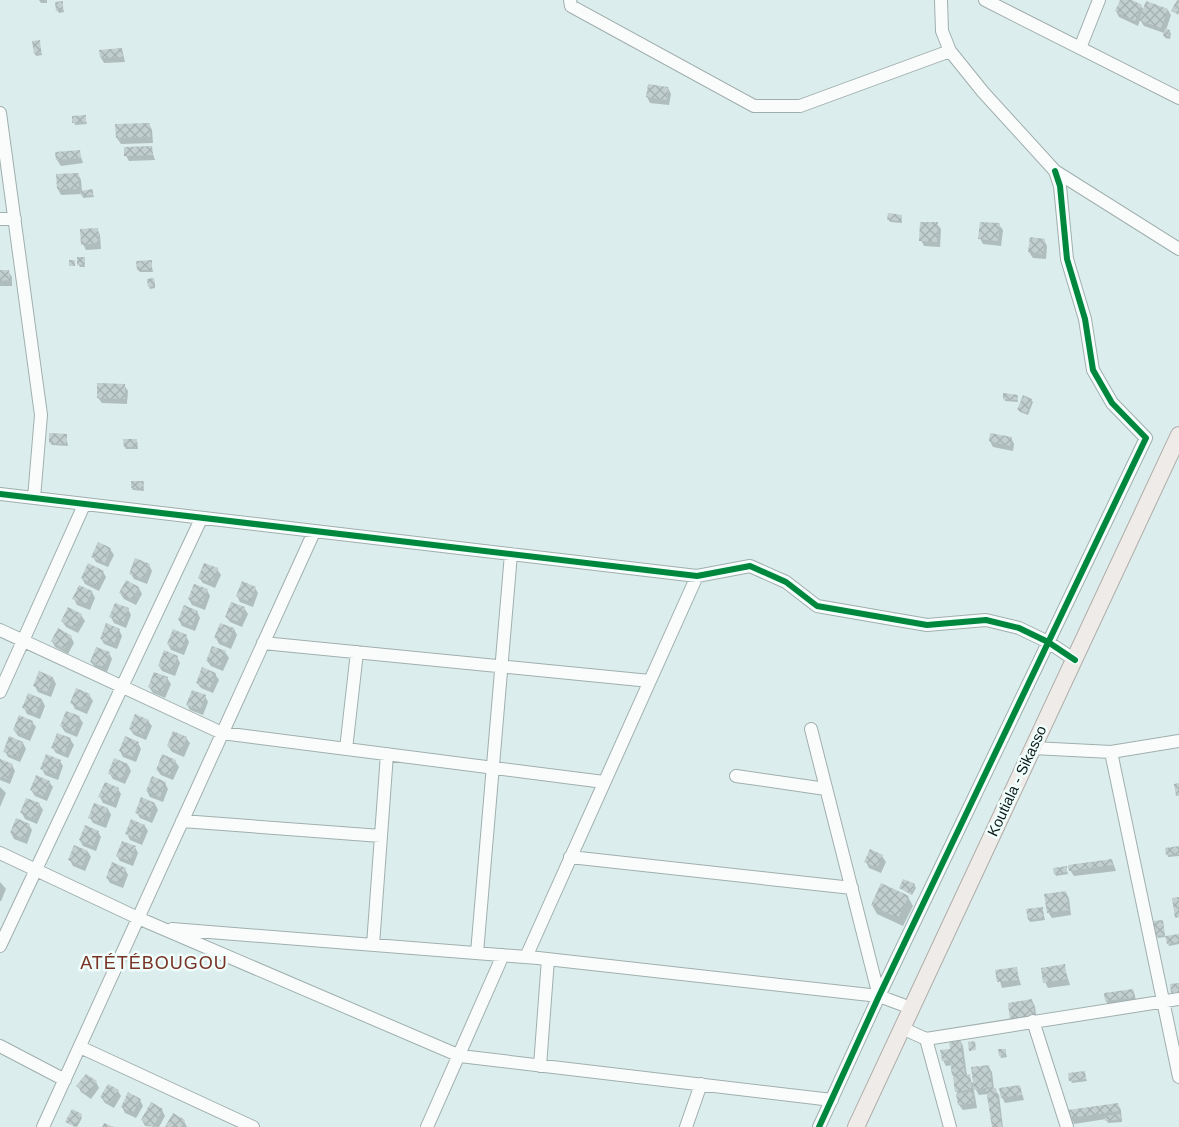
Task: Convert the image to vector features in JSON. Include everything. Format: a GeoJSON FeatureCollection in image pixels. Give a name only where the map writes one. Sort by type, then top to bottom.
{"type":"FeatureCollection","features":[{"type":"Feature","properties":{"kind":"main road","name":"Koutiala - Sikasso"},"geometry":{"type":"LineString","coordinates":[[856,1127],[1179,436]]}},
{"type":"Feature","properties":{"kind":"street"},"geometry":{"type":"LineString","coordinates":[[570,0],[571,6],[754,106],[800,106],[950,51]]}},
{"type":"Feature","properties":{"kind":"street"},"geometry":{"type":"LineString","coordinates":[[941,0],[942,32],[950,51],[983,92],[1055,171],[1179,249]]}},
{"type":"Feature","properties":{"kind":"street"},"geometry":{"type":"LineString","coordinates":[[985,0],[1179,98]]}},
{"type":"Feature","properties":{"kind":"street"},"geometry":{"type":"LineString","coordinates":[[1080,48],[1099,0]]}},
{"type":"Feature","properties":{"kind":"street"},"geometry":{"type":"LineString","coordinates":[[0,112],[41,415],[34,498]]}},
{"type":"Feature","properties":{"kind":"street"},"geometry":{"type":"LineString","coordinates":[[819,1127],[879,996],[1146,438],[1112,403],[1093,370],[1085,319],[1068,259],[1060,186],[1055,171]]}},
{"type":"Feature","properties":{"kind":"street"},"geometry":{"type":"LineString","coordinates":[[0,219],[14,219]]}},
{"type":"Feature","properties":{"kind":"street"},"geometry":{"type":"LineString","coordinates":[[0,494],[697,576],[750,566],[786,582],[816,606],[927,626],[986,620],[1019,628],[1048,642],[1075,660]]}},
{"type":"Feature","properties":{"kind":"street"},"geometry":{"type":"LineString","coordinates":[[0,692],[84,505]]}},
{"type":"Feature","properties":{"kind":"street"},"geometry":{"type":"LineString","coordinates":[[0,946],[201,519]]}},
{"type":"Feature","properties":{"kind":"street"},"geometry":{"type":"LineString","coordinates":[[43,1127],[314,532]]}},
{"type":"Feature","properties":{"kind":"street"},"geometry":{"type":"LineString","coordinates":[[477,953],[511,554]]}},
{"type":"Feature","properties":{"kind":"street"},"geometry":{"type":"LineString","coordinates":[[526,957],[697,576]]}},
{"type":"Feature","properties":{"kind":"street"},"geometry":{"type":"LineString","coordinates":[[0,630],[222,733],[604,782]]}},
{"type":"Feature","properties":{"kind":"street"},"geometry":{"type":"LineString","coordinates":[[263,643],[650,681]]}},
{"type":"Feature","properties":{"kind":"street"},"geometry":{"type":"LineString","coordinates":[[346,749],[357,652]]}},
{"type":"Feature","properties":{"kind":"street"},"geometry":{"type":"LineString","coordinates":[[811,729],[879,996]]}},
{"type":"Feature","properties":{"kind":"street"},"geometry":{"type":"LineString","coordinates":[[1032,748],[1111,752],[1179,741]]}},
{"type":"Feature","properties":{"kind":"street"},"geometry":{"type":"LineString","coordinates":[[1111,752],[1179,1077]]}},
{"type":"Feature","properties":{"kind":"street"},"geometry":{"type":"LineString","coordinates":[[373,945],[387,754]]}},
{"type":"Feature","properties":{"kind":"street"},"geometry":{"type":"LineString","coordinates":[[736,776],[826,789]]}},
{"type":"Feature","properties":{"kind":"street"},"geometry":{"type":"LineString","coordinates":[[182,821],[381,836]]}},
{"type":"Feature","properties":{"kind":"street"},"geometry":{"type":"LineString","coordinates":[[0,853],[160,928],[460,1056],[832,1100]]}},
{"type":"Feature","properties":{"kind":"street"},"geometry":{"type":"LineString","coordinates":[[570,857],[852,888]]}},
{"type":"Feature","properties":{"kind":"street"},"geometry":{"type":"LineString","coordinates":[[160,928],[548,959],[879,996],[911,1008]]}},
{"type":"Feature","properties":{"kind":"street"},"geometry":{"type":"LineString","coordinates":[[427,1127],[503,955]]}},
{"type":"Feature","properties":{"kind":"street"},"geometry":{"type":"LineString","coordinates":[[540,1066],[548,959]]}},
{"type":"Feature","properties":{"kind":"street"},"geometry":{"type":"LineString","coordinates":[[902,1028],[926,1039],[1179,999]]}},
{"type":"Feature","properties":{"kind":"street"},"geometry":{"type":"LineString","coordinates":[[1033,1021],[1067,1127]]}},
{"type":"Feature","properties":{"kind":"street"},"geometry":{"type":"LineString","coordinates":[[926,1039],[950,1127]]}},
{"type":"Feature","properties":{"kind":"street"},"geometry":{"type":"LineString","coordinates":[[0,1046],[65,1080]]}},
{"type":"Feature","properties":{"kind":"street"},"geometry":{"type":"LineString","coordinates":[[80,1047],[253,1127]]}},
{"type":"Feature","properties":{"kind":"street"},"geometry":{"type":"LineString","coordinates":[[686,1127],[701,1084]]}},
{"type":"Feature","properties":{"kind":"building"},"geometry":{"type":"Polygon","coordinates":[[[1120,0],[1132,0],[1142,5],[1135,21],[1115,11],[1120,0]]]}},
{"type":"Feature","properties":{"kind":"building"},"geometry":{"type":"Polygon","coordinates":[[[1177,0],[1179,0],[1179,15],[1171,11],[1177,0]]]}},
{"type":"Feature","properties":{"kind":"building"},"geometry":{"type":"Polygon","coordinates":[[[63,1],[63,10],[56,11],[55,2],[63,1]]]}},
{"type":"Feature","properties":{"kind":"building"},"geometry":{"type":"Polygon","coordinates":[[[1146,1],[1168,9],[1161,28],[1139,20],[1146,1]]]}},
{"type":"Feature","properties":{"kind":"building"},"geometry":{"type":"Polygon","coordinates":[[[1165,28],[1170,30],[1168,37],[1163,36],[1165,28]]]}},
{"type":"Feature","properties":{"kind":"building"},"geometry":{"type":"Polygon","coordinates":[[[40,40],[41,53],[34,54],[32,41],[40,40]]]}},
{"type":"Feature","properties":{"kind":"building"},"geometry":{"type":"Polygon","coordinates":[[[122,48],[123,57],[100,58],[99,50],[122,48]]]}},
{"type":"Feature","properties":{"kind":"building"},"geometry":{"type":"Polygon","coordinates":[[[648,84],[668,87],[667,100],[646,97],[648,84]]]}},
{"type":"Feature","properties":{"kind":"building"},"geometry":{"type":"Polygon","coordinates":[[[86,115],[86,122],[72,123],[72,116],[86,115]]]}},
{"type":"Feature","properties":{"kind":"building"},"geometry":{"type":"Polygon","coordinates":[[[150,123],[150,137],[116,138],[115,124],[150,123]]]}},
{"type":"Feature","properties":{"kind":"building"},"geometry":{"type":"Polygon","coordinates":[[[152,146],[153,155],[124,156],[124,147],[152,146]]]}},
{"type":"Feature","properties":{"kind":"building"},"geometry":{"type":"Polygon","coordinates":[[[80,150],[81,158],[56,160],[55,152],[80,150]]]}},
{"type":"Feature","properties":{"kind":"building"},"geometry":{"type":"Polygon","coordinates":[[[79,173],[79,189],[57,189],[56,174],[79,173]]]}},
{"type":"Feature","properties":{"kind":"building"},"geometry":{"type":"Polygon","coordinates":[[[93,189],[93,195],[81,196],[80,191],[93,189]]]}},
{"type":"Feature","properties":{"kind":"building"},"geometry":{"type":"Polygon","coordinates":[[[888,213],[902,215],[901,221],[887,220],[888,213]]]}},
{"type":"Feature","properties":{"kind":"building"},"geometry":{"type":"Polygon","coordinates":[[[920,222],[938,222],[937,242],[919,241],[920,222]]]}},
{"type":"Feature","properties":{"kind":"building"},"geometry":{"type":"Polygon","coordinates":[[[980,222],[1000,223],[998,241],[978,239],[980,222]]]}},
{"type":"Feature","properties":{"kind":"building"},"geometry":{"type":"Polygon","coordinates":[[[98,228],[99,243],[81,245],[80,229],[98,228]]]}},
{"type":"Feature","properties":{"kind":"building"},"geometry":{"type":"Polygon","coordinates":[[[1030,237],[1045,239],[1043,254],[1028,252],[1030,237]]]}},
{"type":"Feature","properties":{"kind":"building"},"geometry":{"type":"Polygon","coordinates":[[[77,257],[85,257],[85,264],[77,265],[77,257]]]}},
{"type":"Feature","properties":{"kind":"building"},"geometry":{"type":"Polygon","coordinates":[[[69,260],[75,260],[75,266],[69,266],[69,260]]]}},
{"type":"Feature","properties":{"kind":"building"},"geometry":{"type":"Polygon","coordinates":[[[152,260],[152,270],[137,270],[136,261],[152,260]]]}},
{"type":"Feature","properties":{"kind":"building"},"geometry":{"type":"Polygon","coordinates":[[[0,270],[9,270],[10,280],[0,281],[0,270]]]}},
{"type":"Feature","properties":{"kind":"building"},"geometry":{"type":"Polygon","coordinates":[[[154,278],[155,286],[148,287],[147,279],[154,278]]]}},
{"type":"Feature","properties":{"kind":"building"},"geometry":{"type":"Polygon","coordinates":[[[97,383],[125,384],[125,399],[97,398],[97,383]]]}},
{"type":"Feature","properties":{"kind":"building"},"geometry":{"type":"Polygon","coordinates":[[[1003,393],[1018,395],[1017,400],[1003,399],[1003,393]]]}},
{"type":"Feature","properties":{"kind":"building"},"geometry":{"type":"Polygon","coordinates":[[[1023,395],[1032,399],[1027,413],[1017,410],[1023,395]]]}},
{"type":"Feature","properties":{"kind":"building"},"geometry":{"type":"Polygon","coordinates":[[[49,433],[67,434],[67,444],[49,443],[49,433]]]}},
{"type":"Feature","properties":{"kind":"building"},"geometry":{"type":"Polygon","coordinates":[[[990,433],[1012,437],[1010,446],[989,441],[990,433]]]}},
{"type":"Feature","properties":{"kind":"building"},"geometry":{"type":"Polygon","coordinates":[[[123,439],[137,439],[137,447],[124,447],[123,439]]]}},
{"type":"Feature","properties":{"kind":"building"},"geometry":{"type":"Polygon","coordinates":[[[131,481],[144,481],[143,489],[131,488],[131,481]]]}},
{"type":"Feature","properties":{"kind":"building"},"geometry":{"type":"Polygon","coordinates":[[[98,542],[111,548],[105,563],[91,557],[98,542]]]}},
{"type":"Feature","properties":{"kind":"building"},"geometry":{"type":"Polygon","coordinates":[[[135,558],[150,564],[143,579],[129,574],[135,558]]]}},
{"type":"Feature","properties":{"kind":"building"},"geometry":{"type":"Polygon","coordinates":[[[88,563],[104,571],[96,586],[81,578],[88,563]]]}},
{"type":"Feature","properties":{"kind":"building"},"geometry":{"type":"Polygon","coordinates":[[[204,563],[218,568],[212,583],[198,578],[204,563]]]}},
{"type":"Feature","properties":{"kind":"building"},"geometry":{"type":"Polygon","coordinates":[[[126,580],[139,587],[132,600],[119,593],[126,580]]]}},
{"type":"Feature","properties":{"kind":"building"},"geometry":{"type":"Polygon","coordinates":[[[242,581],[256,587],[250,602],[236,596],[242,581]]]}},
{"type":"Feature","properties":{"kind":"building"},"geometry":{"type":"Polygon","coordinates":[[[194,584],[208,589],[202,604],[188,599],[194,584]]]}},
{"type":"Feature","properties":{"kind":"building"},"geometry":{"type":"Polygon","coordinates":[[[79,585],[92,591],[86,605],[72,599],[79,585]]]}},
{"type":"Feature","properties":{"kind":"building"},"geometry":{"type":"Polygon","coordinates":[[[231,602],[245,607],[239,622],[225,617],[231,602]]]}},
{"type":"Feature","properties":{"kind":"building"},"geometry":{"type":"Polygon","coordinates":[[[115,603],[129,608],[123,623],[109,617],[115,603]]]}},
{"type":"Feature","properties":{"kind":"building"},"geometry":{"type":"Polygon","coordinates":[[[184,605],[198,611],[192,626],[178,620],[184,605]]]}},
{"type":"Feature","properties":{"kind":"building"},"geometry":{"type":"Polygon","coordinates":[[[68,607],[82,614],[75,628],[61,621],[68,607]]]}},
{"type":"Feature","properties":{"kind":"building"},"geometry":{"type":"Polygon","coordinates":[[[106,623],[120,629],[114,644],[100,639],[106,623]]]}},
{"type":"Feature","properties":{"kind":"building"},"geometry":{"type":"Polygon","coordinates":[[[220,623],[234,628],[228,644],[214,638],[220,623]]]}},
{"type":"Feature","properties":{"kind":"building"},"geometry":{"type":"Polygon","coordinates":[[[58,628],[72,636],[64,649],[51,641],[58,628]]]}},
{"type":"Feature","properties":{"kind":"building"},"geometry":{"type":"Polygon","coordinates":[[[173,629],[187,635],[181,650],[167,644],[173,629]]]}},
{"type":"Feature","properties":{"kind":"building"},"geometry":{"type":"Polygon","coordinates":[[[212,646],[226,651],[220,666],[206,661],[212,646]]]}},
{"type":"Feature","properties":{"kind":"building"},"geometry":{"type":"Polygon","coordinates":[[[96,647],[110,652],[104,667],[90,662],[96,647]]]}},
{"type":"Feature","properties":{"kind":"building"},"geometry":{"type":"Polygon","coordinates":[[[164,650],[178,656],[172,671],[158,666],[164,650]]]}},
{"type":"Feature","properties":{"kind":"building"},"geometry":{"type":"Polygon","coordinates":[[[202,667],[216,673],[210,688],[196,683],[202,667]]]}},
{"type":"Feature","properties":{"kind":"building"},"geometry":{"type":"Polygon","coordinates":[[[39,671],[53,677],[47,692],[33,686],[39,671]]]}},
{"type":"Feature","properties":{"kind":"building"},"geometry":{"type":"Polygon","coordinates":[[[154,672],[168,677],[162,693],[148,687],[154,672]]]}},
{"type":"Feature","properties":{"kind":"building"},"geometry":{"type":"Polygon","coordinates":[[[76,688],[90,694],[84,709],[70,703],[76,688]]]}},
{"type":"Feature","properties":{"kind":"building"},"geometry":{"type":"Polygon","coordinates":[[[192,690],[206,695],[200,710],[186,705],[192,690]]]}},
{"type":"Feature","properties":{"kind":"building"},"geometry":{"type":"Polygon","coordinates":[[[28,693],[42,699],[36,714],[22,708],[28,693]]]}},
{"type":"Feature","properties":{"kind":"building"},"geometry":{"type":"Polygon","coordinates":[[[66,711],[80,716],[74,732],[60,726],[66,711]]]}},
{"type":"Feature","properties":{"kind":"building"},"geometry":{"type":"Polygon","coordinates":[[[135,714],[149,720],[143,735],[129,729],[135,714]]]}},
{"type":"Feature","properties":{"kind":"building"},"geometry":{"type":"Polygon","coordinates":[[[19,715],[33,721],[27,736],[13,730],[19,715]]]}},
{"type":"Feature","properties":{"kind":"building"},"geometry":{"type":"Polygon","coordinates":[[[173,731],[187,737],[181,752],[167,746],[173,731]]]}},
{"type":"Feature","properties":{"kind":"building"},"geometry":{"type":"Polygon","coordinates":[[[57,733],[71,738],[65,753],[51,748],[57,733]]]}},
{"type":"Feature","properties":{"kind":"building"},"geometry":{"type":"Polygon","coordinates":[[[9,736],[23,742],[17,757],[3,752],[9,736]]]}},
{"type":"Feature","properties":{"kind":"building"},"geometry":{"type":"Polygon","coordinates":[[[125,736],[139,742],[133,757],[119,751],[125,736]]]}},
{"type":"Feature","properties":{"kind":"building"},"geometry":{"type":"Polygon","coordinates":[[[46,754],[61,760],[55,775],[40,769],[46,754]]]}},
{"type":"Feature","properties":{"kind":"building"},"geometry":{"type":"Polygon","coordinates":[[[162,754],[176,760],[170,775],[156,770],[162,754]]]}},
{"type":"Feature","properties":{"kind":"building"},"geometry":{"type":"Polygon","coordinates":[[[114,758],[128,764],[122,779],[108,774],[114,758]]]}},
{"type":"Feature","properties":{"kind":"building"},"geometry":{"type":"Polygon","coordinates":[[[0,759],[13,764],[7,779],[0,777],[0,759]]]}},
{"type":"Feature","properties":{"kind":"building"},"geometry":{"type":"Polygon","coordinates":[[[36,775],[50,781],[44,796],[30,790],[36,775]]]}},
{"type":"Feature","properties":{"kind":"building"},"geometry":{"type":"Polygon","coordinates":[[[152,776],[166,782],[160,797],[146,791],[152,776]]]}},
{"type":"Feature","properties":{"kind":"building"},"geometry":{"type":"Polygon","coordinates":[[[105,782],[119,788],[113,803],[98,797],[105,782]]]}},
{"type":"Feature","properties":{"kind":"building"},"geometry":{"type":"Polygon","coordinates":[[[1179,783],[1179,796],[1176,796],[1174,784],[1179,783]]]}},
{"type":"Feature","properties":{"kind":"building"},"geometry":{"type":"Polygon","coordinates":[[[141,797],[155,803],[149,818],[135,813],[141,797]]]}},
{"type":"Feature","properties":{"kind":"building"},"geometry":{"type":"Polygon","coordinates":[[[26,798],[40,803],[34,819],[20,813],[26,798]]]}},
{"type":"Feature","properties":{"kind":"building"},"geometry":{"type":"Polygon","coordinates":[[[94,803],[108,808],[102,823],[88,818],[94,803]]]}},
{"type":"Feature","properties":{"kind":"building"},"geometry":{"type":"Polygon","coordinates":[[[16,818],[30,824],[24,839],[10,833],[16,818]]]}},
{"type":"Feature","properties":{"kind":"building"},"geometry":{"type":"Polygon","coordinates":[[[131,819],[145,825],[139,840],[125,834],[131,819]]]}},
{"type":"Feature","properties":{"kind":"building"},"geometry":{"type":"Polygon","coordinates":[[[85,825],[99,831],[93,846],[79,840],[85,825]]]}},
{"type":"Feature","properties":{"kind":"building"},"geometry":{"type":"Polygon","coordinates":[[[122,841],[136,846],[130,861],[116,856],[122,841]]]}},
{"type":"Feature","properties":{"kind":"building"},"geometry":{"type":"Polygon","coordinates":[[[74,845],[88,851],[82,866],[68,860],[74,845]]]}},
{"type":"Feature","properties":{"kind":"building"},"geometry":{"type":"Polygon","coordinates":[[[1179,846],[1179,854],[1166,855],[1165,848],[1179,846]]]}},
{"type":"Feature","properties":{"kind":"building"},"geometry":{"type":"Polygon","coordinates":[[[870,849],[883,855],[877,868],[864,862],[870,849]]]}},
{"type":"Feature","properties":{"kind":"building"},"geometry":{"type":"Polygon","coordinates":[[[1112,859],[1113,865],[1069,871],[1068,865],[1112,859]]]}},
{"type":"Feature","properties":{"kind":"building"},"geometry":{"type":"Polygon","coordinates":[[[112,862],[126,868],[120,883],[106,878],[112,862]]]}},
{"type":"Feature","properties":{"kind":"building"},"geometry":{"type":"Polygon","coordinates":[[[1067,866],[1067,872],[1054,874],[1053,868],[1067,866]]]}},
{"type":"Feature","properties":{"kind":"building"},"geometry":{"type":"Polygon","coordinates":[[[903,879],[915,884],[911,894],[899,888],[903,879]]]}},
{"type":"Feature","properties":{"kind":"building"},"geometry":{"type":"Polygon","coordinates":[[[881,883],[909,896],[898,918],[871,905],[881,883]]]}},
{"type":"Feature","properties":{"kind":"building"},"geometry":{"type":"Polygon","coordinates":[[[1066,891],[1069,910],[1047,913],[1044,894],[1066,891]]]}},
{"type":"Feature","properties":{"kind":"building"},"geometry":{"type":"Polygon","coordinates":[[[1179,897],[1179,917],[1175,918],[1172,898],[1179,897]]]}},
{"type":"Feature","properties":{"kind":"building"},"geometry":{"type":"Polygon","coordinates":[[[1043,907],[1044,918],[1028,920],[1026,909],[1043,907]]]}},
{"type":"Feature","properties":{"kind":"building"},"geometry":{"type":"Polygon","coordinates":[[[1163,920],[1165,935],[1155,936],[1153,921],[1163,920]]]}},
{"type":"Feature","properties":{"kind":"building"},"geometry":{"type":"Polygon","coordinates":[[[1179,934],[1179,942],[1167,944],[1165,936],[1179,934]]]}},
{"type":"Feature","properties":{"kind":"building"},"geometry":{"type":"Polygon","coordinates":[[[1065,964],[1067,979],[1043,983],[1041,968],[1065,964]]]}},
{"type":"Feature","properties":{"kind":"building"},"geometry":{"type":"Polygon","coordinates":[[[1017,967],[1019,980],[997,982],[995,970],[1017,967]]]}},
{"type":"Feature","properties":{"kind":"building"},"geometry":{"type":"Polygon","coordinates":[[[1179,983],[1179,992],[1171,993],[1170,984],[1179,983]]]}},
{"type":"Feature","properties":{"kind":"building"},"geometry":{"type":"Polygon","coordinates":[[[1133,989],[1135,997],[1105,1001],[1104,993],[1133,989]]]}},
{"type":"Feature","properties":{"kind":"building"},"geometry":{"type":"Polygon","coordinates":[[[1032,999],[1035,1017],[1010,1020],[1008,1003],[1032,999]]]}},
{"type":"Feature","properties":{"kind":"building"},"geometry":{"type":"Polygon","coordinates":[[[960,1039],[965,1074],[952,1076],[950,1060],[942,1061],[940,1050],[950,1049],[949,1040],[960,1039]]]}},
{"type":"Feature","properties":{"kind":"building"},"geometry":{"type":"Polygon","coordinates":[[[975,1041],[976,1050],[969,1051],[968,1042],[975,1041]]]}},
{"type":"Feature","properties":{"kind":"building"},"geometry":{"type":"Polygon","coordinates":[[[998,1049],[1006,1049],[1006,1054],[999,1056],[998,1049]]]}},
{"type":"Feature","properties":{"kind":"building"},"geometry":{"type":"Polygon","coordinates":[[[989,1065],[992,1087],[974,1090],[971,1067],[989,1065]]]}},
{"type":"Feature","properties":{"kind":"building"},"geometry":{"type":"Polygon","coordinates":[[[1085,1071],[1086,1079],[1069,1081],[1068,1073],[1085,1071]]]}},
{"type":"Feature","properties":{"kind":"building"},"geometry":{"type":"Polygon","coordinates":[[[86,1074],[97,1081],[87,1094],[76,1086],[86,1074]]]}},
{"type":"Feature","properties":{"kind":"building"},"geometry":{"type":"Polygon","coordinates":[[[970,1074],[972,1089],[955,1092],[953,1077],[970,1074]]]}},
{"type":"Feature","properties":{"kind":"building"},"geometry":{"type":"Polygon","coordinates":[[[108,1084],[119,1090],[110,1103],[100,1097],[108,1084]]]}},
{"type":"Feature","properties":{"kind":"building"},"geometry":{"type":"Polygon","coordinates":[[[1020,1085],[1022,1095],[1001,1098],[999,1088],[1020,1085]]]}},
{"type":"Feature","properties":{"kind":"building"},"geometry":{"type":"Polygon","coordinates":[[[996,1088],[1002,1127],[992,1127],[986,1089],[996,1088]]]}},
{"type":"Feature","properties":{"kind":"building"},"geometry":{"type":"Polygon","coordinates":[[[972,1091],[974,1103],[958,1105],[956,1094],[972,1091]]]}},
{"type":"Feature","properties":{"kind":"building"},"geometry":{"type":"Polygon","coordinates":[[[128,1092],[141,1099],[133,1113],[121,1107],[128,1092]]]}},
{"type":"Feature","properties":{"kind":"building"},"geometry":{"type":"Polygon","coordinates":[[[151,1102],[163,1109],[153,1127],[141,1120],[151,1102]]]}},
{"type":"Feature","properties":{"kind":"building"},"geometry":{"type":"Polygon","coordinates":[[[1118,1103],[1120,1111],[1070,1118],[1068,1110],[1118,1103]]]}},
{"type":"Feature","properties":{"kind":"building"},"geometry":{"type":"Polygon","coordinates":[[[72,1109],[82,1114],[75,1127],[65,1122],[72,1109]]]}},
{"type":"Feature","properties":{"kind":"building"},"geometry":{"type":"Polygon","coordinates":[[[173,1113],[185,1120],[181,1127],[165,1127],[173,1113]]]}},
{"type":"Feature","properties":{"kind":"building"},"geometry":{"type":"Polygon","coordinates":[[[1120,1114],[1121,1119],[1105,1121],[1105,1116],[1120,1114]]]}},
{"type":"Feature","properties":{"kind":"building"},"geometry":{"type":"Polygon","coordinates":[[[104,1123],[114,1127],[102,1127],[104,1123]]]}},
{"type":"Feature","properties":{"kind":"cycle path"},"geometry":{"type":"LineString","coordinates":[[819,1127],[879,996],[1146,438],[1112,403],[1093,370],[1085,319],[1067,259],[1060,186],[1055,171]]}},
{"type":"Feature","properties":{"kind":"cycle path"},"geometry":{"type":"LineString","coordinates":[[0,494],[697,576],[750,566],[786,582],[817,606],[927,625],[986,620],[1019,628],[1048,642],[1075,660]]}},
{"type":"Feature","properties":{"kind":"district","name":"ATÉTÉBOUGOU"},"geometry":{"type":"Point","coordinates":[154,963]}}]}
